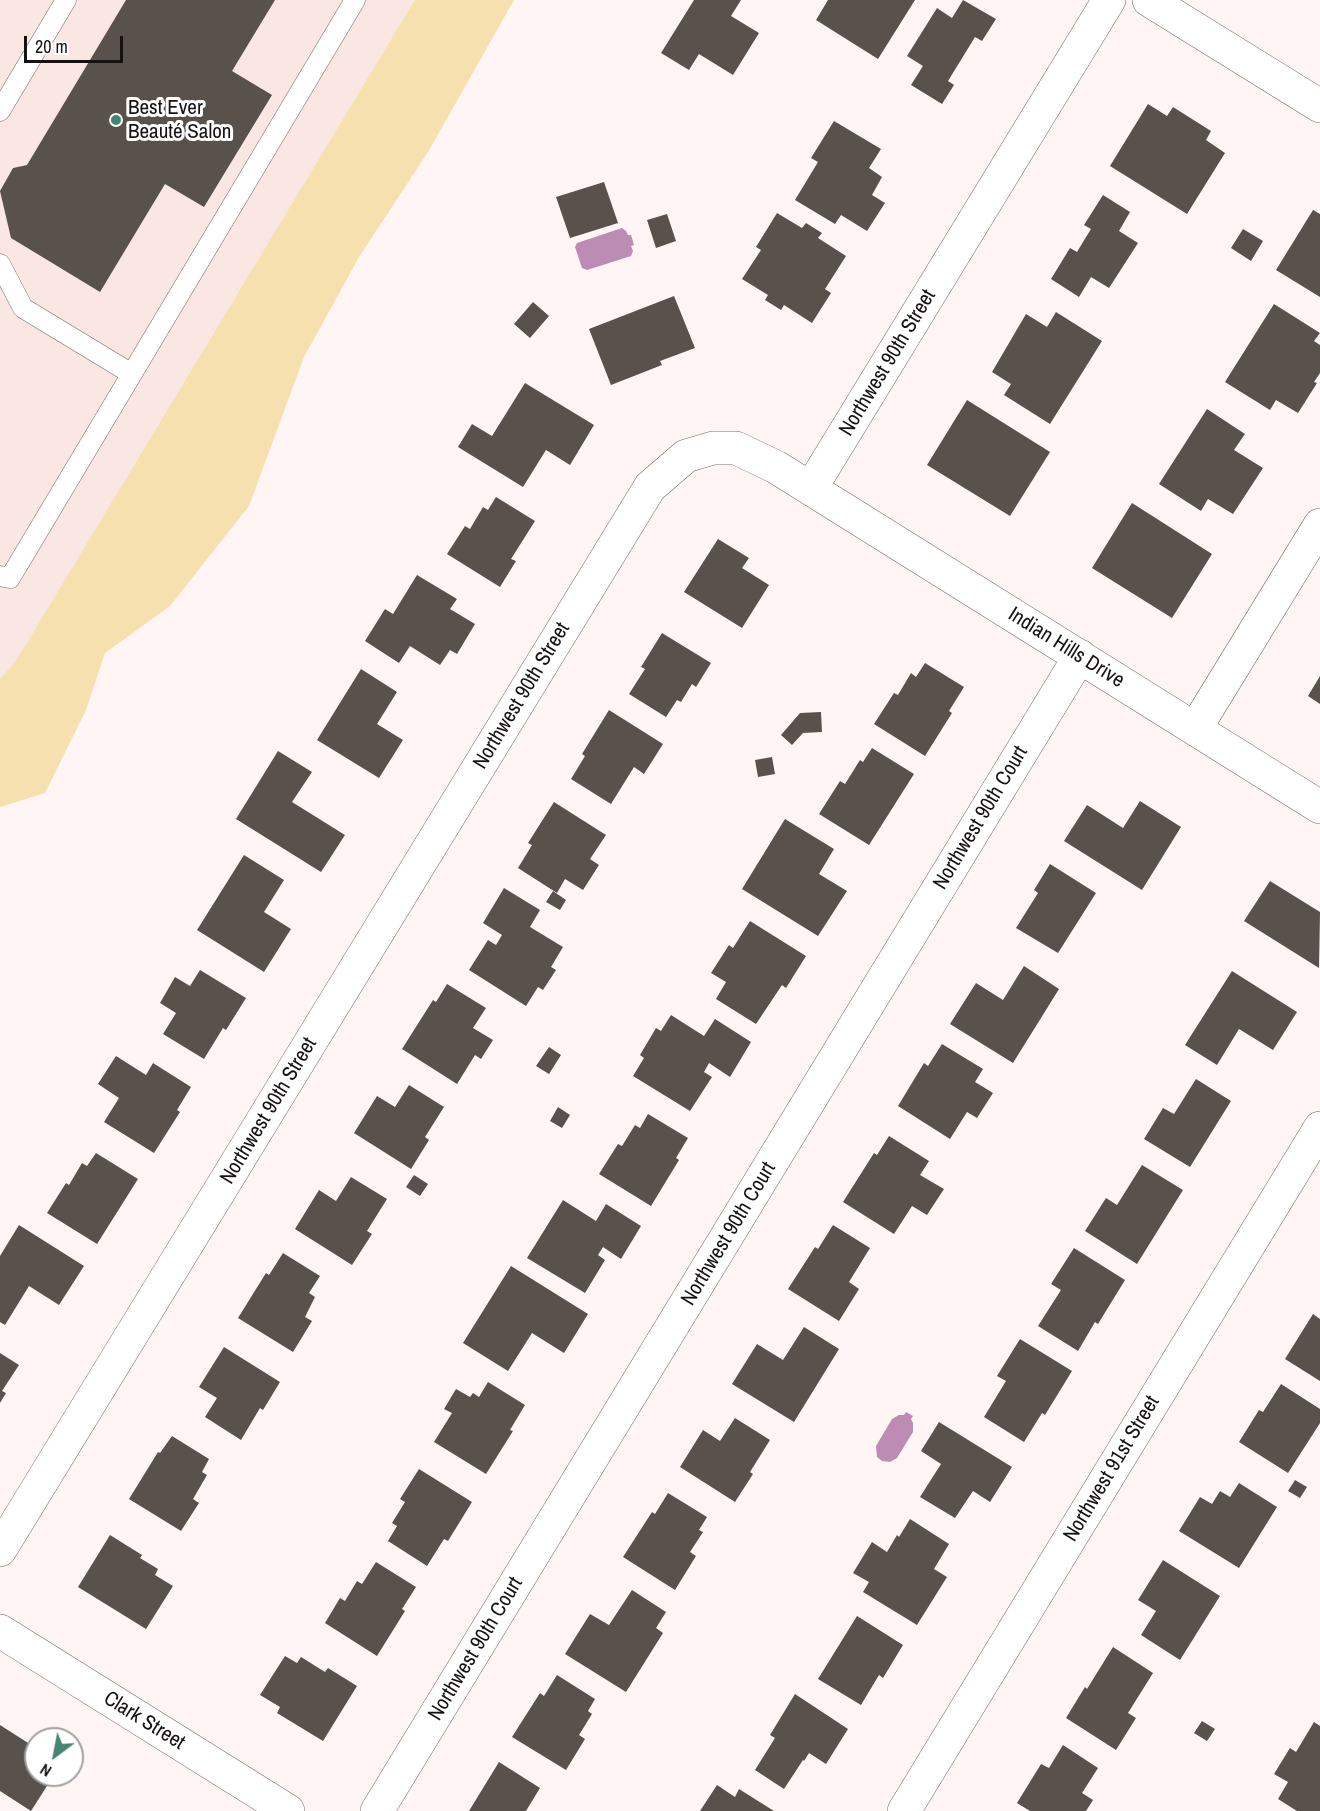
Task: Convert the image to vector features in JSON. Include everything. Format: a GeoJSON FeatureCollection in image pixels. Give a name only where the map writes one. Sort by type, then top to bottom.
{"type":"FeatureCollection","features":[{"type":"Feature","properties":{"kind":"street","name":"Northwest 90th Street"},"geometry":{"type":"LineString","coordinates":[[0,1551],[650,487],[686,456],[713,448],[736,448],[777,467],[812,488],[1109,0]]}},
{"type":"Feature","properties":{"kind":"street"},"geometry":{"type":"LineString","coordinates":[[1149,0],[1320,106]]}},
{"type":"Feature","properties":{"kind":"street","name":"Indian Hills Drive"},"geometry":{"type":"LineString","coordinates":[[812,488],[1320,807]]}},
{"type":"Feature","properties":{"kind":"street"},"geometry":{"type":"LineString","coordinates":[[1195,729],[1320,525]]}},
{"type":"Feature","properties":{"kind":"street","name":"Northwest 90th Court"},"geometry":{"type":"LineString","coordinates":[[377,1811],[1080,656]]}},
{"type":"Feature","properties":{"kind":"street","name":"Northwest 91st Street"},"geometry":{"type":"LineString","coordinates":[[904,1811],[1320,1128]]}},
{"type":"Feature","properties":{"kind":"street","name":"Clark Street"},"geometry":{"type":"LineString","coordinates":[[0,1631],[288,1811]]}},
{"type":"Feature","properties":{"kind":"lane"},"geometry":{"type":"LineString","coordinates":[[0,111],[66,0]]}},
{"type":"Feature","properties":{"kind":"lane"},"geometry":{"type":"LineString","coordinates":[[0,576],[10,578],[355,0]]}},
{"type":"Feature","properties":{"kind":"lane"},"geometry":{"type":"LineString","coordinates":[[0,264],[23,308],[132,374]]}},
{"type":"Feature","properties":{"kind":"shaded area"},"geometry":{"type":"Polygon","coordinates":[[[0,0],[432,0],[0,698],[0,0]]]}},
{"type":"Feature","properties":{"kind":"shaded area"},"geometry":{"type":"Polygon","coordinates":[[[415,0],[514,0],[428,152],[359,257],[304,357],[249,506],[170,606],[105,653],[86,710],[45,793],[0,807],[0,679],[16,661],[415,0]]]}},
{"type":"Feature","properties":{"kind":"shaded area"},"geometry":{"type":"Polygon","coordinates":[[[622,228],[628,235],[631,235],[634,245],[631,246],[633,251],[631,256],[587,270],[582,268],[575,247],[577,243],[622,228]]]}},
{"type":"Feature","properties":{"kind":"shaded area"},"geometry":{"type":"Polygon","coordinates":[[[906,1412],[913,1416],[911,1419],[913,1432],[897,1458],[890,1462],[882,1461],[877,1457],[876,1446],[892,1419],[906,1412]]]}},
{"type":"Feature","properties":{"kind":"building"},"geometry":{"type":"Polygon","coordinates":[[[126,0],[275,0],[232,71],[272,95],[204,207],[165,184],[100,292],[11,238],[0,191],[13,168],[27,165],[126,0]]]}},
{"type":"Feature","properties":{"kind":"building"},"geometry":{"type":"Polygon","coordinates":[[[694,0],[741,0],[731,16],[759,33],[733,75],[699,54],[689,70],[661,53],[694,0]]]}},
{"type":"Feature","properties":{"kind":"building"},"geometry":{"type":"Polygon","coordinates":[[[828,0],[915,0],[878,59],[816,20],[828,0]]]}},
{"type":"Feature","properties":{"kind":"building"},"geometry":{"type":"Polygon","coordinates":[[[963,0],[996,19],[982,41],[975,37],[948,81],[954,85],[942,104],[911,85],[923,66],[907,56],[937,8],[952,18],[963,0]]]}},
{"type":"Feature","properties":{"kind":"building"},"geometry":{"type":"Polygon","coordinates":[[[1148,104],[1167,116],[1173,107],[1211,131],[1206,140],[1225,153],[1187,214],[1110,166],[1148,104]]]}},
{"type":"Feature","properties":{"kind":"building"},"geometry":{"type":"Polygon","coordinates":[[[834,121],[881,149],[869,168],[882,177],[872,195],[885,203],[867,231],[841,215],[835,224],[795,200],[818,162],[811,158],[834,121]]]}},
{"type":"Feature","properties":{"kind":"building"},"geometry":{"type":"Polygon","coordinates":[[[604,182],[618,223],[570,238],[556,197],[604,182]]]}},
{"type":"Feature","properties":{"kind":"building"},"geometry":{"type":"Polygon","coordinates":[[[1103,195],[1130,212],[1119,231],[1138,243],[1109,288],[1091,277],[1079,297],[1051,279],[1070,248],[1077,252],[1091,229],[1084,225],[1103,195]]]}},
{"type":"Feature","properties":{"kind":"building"},"geometry":{"type":"Polygon","coordinates":[[[1313,210],[1320,214],[1320,297],[1276,270],[1313,210]]]}},
{"type":"Feature","properties":{"kind":"building"},"geometry":{"type":"Polygon","coordinates":[[[777,213],[802,228],[806,223],[822,233],[818,238],[846,256],[825,289],[831,293],[812,323],[784,305],[781,310],[765,300],[768,295],[742,279],[761,250],[756,247],[777,213]]]}},
{"type":"Feature","properties":{"kind":"building"},"geometry":{"type":"Polygon","coordinates":[[[667,214],[676,241],[656,248],[647,220],[667,214]]]}},
{"type":"Feature","properties":{"kind":"building"},"geometry":{"type":"Polygon","coordinates":[[[1243,229],[1263,241],[1251,261],[1231,248],[1243,229]]]}},
{"type":"Feature","properties":{"kind":"building"},"geometry":{"type":"Polygon","coordinates":[[[674,296],[695,348],[660,361],[662,365],[611,385],[589,329],[674,296]]]}},
{"type":"Feature","properties":{"kind":"building"},"geometry":{"type":"Polygon","coordinates":[[[533,302],[549,316],[530,338],[514,324],[533,302]]]}},
{"type":"Feature","properties":{"kind":"building"},"geometry":{"type":"Polygon","coordinates":[[[1274,304],[1320,333],[1314,341],[1320,345],[1320,373],[1314,382],[1317,383],[1298,413],[1276,400],[1270,410],[1225,382],[1274,304]]]}},
{"type":"Feature","properties":{"kind":"building"},"geometry":{"type":"Polygon","coordinates":[[[1056,312],[1102,341],[1050,424],[1004,395],[1011,384],[992,372],[1026,314],[1047,327],[1056,312]]]}},
{"type":"Feature","properties":{"kind":"building"},"geometry":{"type":"Polygon","coordinates":[[[525,383],[594,425],[570,465],[546,450],[523,487],[458,447],[472,424],[492,436],[525,383]]]}},
{"type":"Feature","properties":{"kind":"building"},"geometry":{"type":"Polygon","coordinates":[[[967,400],[1050,452],[1010,516],[927,465],[967,400]]]}},
{"type":"Feature","properties":{"kind":"building"},"geometry":{"type":"Polygon","coordinates":[[[1207,409],[1245,434],[1234,450],[1263,468],[1233,514],[1208,499],[1201,511],[1159,484],[1207,409]]]}},
{"type":"Feature","properties":{"kind":"building"},"geometry":{"type":"Polygon","coordinates":[[[496,497],[535,521],[511,559],[516,561],[500,587],[447,554],[465,526],[470,529],[483,507],[488,510],[496,497]]]}},
{"type":"Feature","properties":{"kind":"building"},"geometry":{"type":"Polygon","coordinates":[[[1132,503],[1212,554],[1172,618],[1092,568],[1132,503]]]}},
{"type":"Feature","properties":{"kind":"building"},"geometry":{"type":"Polygon","coordinates":[[[718,539],[749,558],[742,568],[769,585],[742,628],[684,592],[718,539]]]}},
{"type":"Feature","properties":{"kind":"building"},"geometry":{"type":"Polygon","coordinates":[[[417,575],[457,599],[450,609],[475,624],[457,654],[450,650],[440,665],[410,646],[399,663],[365,641],[385,609],[393,614],[417,575]]]}},
{"type":"Feature","properties":{"kind":"building"},"geometry":{"type":"Polygon","coordinates":[[[662,633],[711,663],[696,687],[692,684],[681,702],[677,700],[666,717],[629,694],[645,669],[641,667],[662,633]]]}},
{"type":"Feature","properties":{"kind":"building"},"geometry":{"type":"Polygon","coordinates":[[[925,663],[964,687],[949,711],[952,713],[925,756],[874,724],[894,693],[898,695],[911,673],[916,677],[925,663]]]}},
{"type":"Feature","properties":{"kind":"building"},"geometry":{"type":"Polygon","coordinates":[[[361,669],[397,692],[377,724],[403,740],[379,778],[317,740],[361,669]]]}},
{"type":"Feature","properties":{"kind":"building"},"geometry":{"type":"Polygon","coordinates":[[[1320,676],[1320,704],[1308,696],[1320,676]]]}},
{"type":"Feature","properties":{"kind":"building"},"geometry":{"type":"Polygon","coordinates":[[[609,710],[663,744],[644,774],[634,767],[611,804],[571,779],[585,756],[582,754],[609,710]]]}},
{"type":"Feature","properties":{"kind":"building"},"geometry":{"type":"Polygon","coordinates":[[[821,712],[822,732],[803,733],[792,745],[781,735],[800,713],[821,712]]]}},
{"type":"Feature","properties":{"kind":"building"},"geometry":{"type":"Polygon","coordinates":[[[872,748],[914,774],[869,845],[819,814],[840,781],[845,784],[860,760],[863,762],[872,748]]]}},
{"type":"Feature","properties":{"kind":"building"},"geometry":{"type":"Polygon","coordinates":[[[278,751],[312,772],[292,802],[345,835],[321,872],[236,819],[278,751]]]}},
{"type":"Feature","properties":{"kind":"building"},"geometry":{"type":"Polygon","coordinates":[[[772,757],[775,774],[758,777],[755,760],[772,757]]]}},
{"type":"Feature","properties":{"kind":"building"},"geometry":{"type":"Polygon","coordinates":[[[1140,801],[1181,827],[1142,890],[1064,841],[1087,805],[1123,828],[1140,801]]]}},
{"type":"Feature","properties":{"kind":"building"},"geometry":{"type":"Polygon","coordinates":[[[554,802],[606,835],[590,859],[599,865],[583,890],[565,879],[557,893],[518,868],[532,845],[528,843],[554,802]]]}},
{"type":"Feature","properties":{"kind":"building"},"geometry":{"type":"Polygon","coordinates":[[[785,819],[834,849],[819,874],[847,891],[818,936],[742,889],[785,819]]]}},
{"type":"Feature","properties":{"kind":"building"},"geometry":{"type":"Polygon","coordinates":[[[244,855],[284,880],[264,912],[291,929],[264,972],[197,930],[244,855]]]}},
{"type":"Feature","properties":{"kind":"building"},"geometry":{"type":"Polygon","coordinates":[[[1050,864],[1096,893],[1058,953],[1016,928],[1038,893],[1034,890],[1050,864]]]}},
{"type":"Feature","properties":{"kind":"building"},"geometry":{"type":"Polygon","coordinates":[[[1270,881],[1320,912],[1319,968],[1244,921],[1270,881]]]}},
{"type":"Feature","properties":{"kind":"building"},"geometry":{"type":"Polygon","coordinates":[[[504,888],[540,910],[530,927],[563,947],[551,967],[556,970],[543,990],[538,987],[526,1006],[469,970],[488,940],[496,945],[502,935],[483,923],[504,888]]]}},
{"type":"Feature","properties":{"kind":"building"},"geometry":{"type":"Polygon","coordinates":[[[553,891],[566,900],[560,910],[546,902],[553,891]]]}},
{"type":"Feature","properties":{"kind":"building"},"geometry":{"type":"Polygon","coordinates":[[[750,921],[806,956],[786,988],[782,985],[756,1024],[716,999],[726,982],[711,973],[729,945],[733,948],[750,921]]]}},
{"type":"Feature","properties":{"kind":"building"},"geometry":{"type":"Polygon","coordinates":[[[1024,966],[1059,989],[1013,1063],[950,1024],[976,983],[1003,1000],[1024,966]]]}},
{"type":"Feature","properties":{"kind":"building"},"geometry":{"type":"Polygon","coordinates":[[[200,970],[246,998],[226,1030],[223,1028],[204,1059],[163,1034],[176,1013],[160,1003],[175,977],[190,986],[200,970]]]}},
{"type":"Feature","properties":{"kind":"building"},"geometry":{"type":"Polygon","coordinates":[[[1232,971],[1297,1012],[1273,1050],[1239,1029],[1217,1065],[1185,1045],[1232,971]]]}},
{"type":"Feature","properties":{"kind":"building"},"geometry":{"type":"Polygon","coordinates":[[[447,984],[486,1008],[473,1028],[493,1040],[481,1059],[475,1055],[457,1084],[402,1049],[433,1000],[436,1002],[447,984]]]}},
{"type":"Feature","properties":{"kind":"building"},"geometry":{"type":"Polygon","coordinates":[[[671,1015],[704,1036],[715,1019],[751,1042],[730,1077],[709,1063],[704,1072],[712,1077],[690,1111],[633,1076],[644,1058],[640,1055],[656,1028],[661,1031],[671,1015]]]}},
{"type":"Feature","properties":{"kind":"building"},"geometry":{"type":"Polygon","coordinates":[[[942,1044],[983,1069],[975,1082],[993,1093],[977,1118],[967,1112],[950,1139],[898,1106],[924,1063],[928,1066],[942,1044]]]}},
{"type":"Feature","properties":{"kind":"building"},"geometry":{"type":"Polygon","coordinates":[[[549,1047],[561,1055],[549,1074],[536,1066],[549,1047]]]}},
{"type":"Feature","properties":{"kind":"building"},"geometry":{"type":"Polygon","coordinates":[[[116,1056],[146,1075],[153,1063],[191,1087],[177,1110],[180,1112],[154,1153],[104,1122],[119,1098],[98,1084],[116,1056]]]}},
{"type":"Feature","properties":{"kind":"building"},"geometry":{"type":"Polygon","coordinates":[[[1196,1079],[1231,1101],[1190,1167],[1144,1139],[1163,1108],[1174,1114],[1196,1079]]]}},
{"type":"Feature","properties":{"kind":"building"},"geometry":{"type":"Polygon","coordinates":[[[409,1085],[444,1107],[425,1137],[429,1140],[411,1169],[354,1133],[377,1096],[395,1107],[409,1085]]]}},
{"type":"Feature","properties":{"kind":"building"},"geometry":{"type":"Polygon","coordinates":[[[558,1107],[570,1115],[562,1128],[550,1121],[558,1107]]]}},
{"type":"Feature","properties":{"kind":"building"},"geometry":{"type":"Polygon","coordinates":[[[648,1114],[688,1138],[676,1158],[679,1160],[651,1206],[599,1174],[618,1144],[622,1146],[635,1125],[640,1128],[648,1114]]]}},
{"type":"Feature","properties":{"kind":"building"},"geometry":{"type":"Polygon","coordinates":[[[889,1136],[929,1161],[920,1175],[944,1189],[927,1215],[912,1206],[894,1234],[843,1202],[874,1153],[877,1155],[889,1136]]]}},
{"type":"Feature","properties":{"kind":"building"},"geometry":{"type":"Polygon","coordinates":[[[96,1153],[138,1179],[97,1244],[47,1213],[66,1183],[69,1185],[82,1163],[87,1166],[96,1153]]]}},
{"type":"Feature","properties":{"kind":"building"},"geometry":{"type":"Polygon","coordinates":[[[1142,1165],[1183,1190],[1137,1264],[1085,1231],[1106,1198],[1117,1205],[1142,1165]]]}},
{"type":"Feature","properties":{"kind":"building"},"geometry":{"type":"Polygon","coordinates":[[[414,1175],[428,1184],[420,1196],[406,1187],[414,1175]]]}},
{"type":"Feature","properties":{"kind":"building"},"geometry":{"type":"Polygon","coordinates":[[[351,1177],[387,1199],[367,1231],[372,1234],[352,1265],[295,1229],[319,1190],[336,1201],[351,1177]]]}},
{"type":"Feature","properties":{"kind":"building"},"geometry":{"type":"Polygon","coordinates":[[[563,1200],[596,1221],[606,1204],[641,1226],[621,1259],[603,1247],[598,1255],[605,1260],[585,1293],[527,1258],[563,1200]]]}},
{"type":"Feature","properties":{"kind":"building"},"geometry":{"type":"Polygon","coordinates":[[[19,1225],[84,1266],[59,1305],[29,1286],[5,1325],[0,1322],[0,1256],[19,1225]]]}},
{"type":"Feature","properties":{"kind":"building"},"geometry":{"type":"Polygon","coordinates":[[[833,1225],[870,1248],[849,1282],[859,1289],[839,1321],[788,1289],[815,1247],[818,1249],[833,1225]]]}},
{"type":"Feature","properties":{"kind":"building"},"geometry":{"type":"Polygon","coordinates":[[[1074,1248],[1125,1280],[1098,1324],[1095,1322],[1078,1351],[1038,1326],[1061,1290],[1051,1284],[1074,1248]]]}},
{"type":"Feature","properties":{"kind":"building"},"geometry":{"type":"Polygon","coordinates":[[[283,1253],[320,1276],[309,1293],[315,1297],[305,1317],[312,1321],[293,1352],[238,1318],[266,1273],[269,1275],[283,1253]]]}},
{"type":"Feature","properties":{"kind":"building"},"geometry":{"type":"Polygon","coordinates":[[[511,1266],[588,1314],[564,1353],[532,1333],[508,1371],[463,1343],[511,1266]]]}},
{"type":"Feature","properties":{"kind":"building"},"geometry":{"type":"Polygon","coordinates":[[[1313,1314],[1320,1319],[1320,1381],[1285,1359],[1313,1314]]]}},
{"type":"Feature","properties":{"kind":"building"},"geometry":{"type":"Polygon","coordinates":[[[804,1327],[839,1349],[794,1422],[732,1384],[757,1344],[783,1360],[804,1327]]]}},
{"type":"Feature","properties":{"kind":"building"},"geometry":{"type":"Polygon","coordinates":[[[1020,1339],[1072,1371],[1045,1415],[1042,1413],[1024,1442],[984,1417],[1006,1381],[997,1376],[1020,1339]]]}},
{"type":"Feature","properties":{"kind":"building"},"geometry":{"type":"Polygon","coordinates":[[[224,1347],[280,1382],[263,1410],[260,1408],[241,1440],[205,1417],[217,1398],[199,1387],[224,1347]]]}},
{"type":"Feature","properties":{"kind":"building"},"geometry":{"type":"Polygon","coordinates":[[[0,1353],[19,1365],[2,1391],[6,1393],[0,1403],[0,1353]]]}},
{"type":"Feature","properties":{"kind":"building"},"geometry":{"type":"Polygon","coordinates":[[[488,1382],[525,1405],[510,1430],[513,1431],[486,1474],[434,1442],[452,1413],[444,1409],[456,1389],[470,1397],[473,1393],[479,1397],[488,1382]]]}},
{"type":"Feature","properties":{"kind":"building"},"geometry":{"type":"Polygon","coordinates":[[[1281,1384],[1320,1409],[1320,1423],[1288,1473],[1239,1442],[1259,1410],[1263,1412],[1281,1384]]]}},
{"type":"Feature","properties":{"kind":"building"},"geometry":{"type":"Polygon","coordinates":[[[735,1418],[770,1440],[750,1472],[753,1474],[735,1502],[680,1467],[703,1430],[720,1441],[735,1418]]]}},
{"type":"Feature","properties":{"kind":"building"},"geometry":{"type":"Polygon","coordinates":[[[939,1422],[1012,1467],[990,1502],[973,1491],[955,1518],[920,1497],[941,1464],[921,1451],[939,1422]]]}},
{"type":"Feature","properties":{"kind":"building"},"geometry":{"type":"Polygon","coordinates":[[[172,1436],[209,1459],[202,1472],[207,1475],[193,1499],[199,1503],[181,1531],[129,1499],[158,1452],[160,1453],[172,1436]]]}},
{"type":"Feature","properties":{"kind":"building"},"geometry":{"type":"Polygon","coordinates":[[[419,1469],[472,1502],[448,1541],[444,1539],[427,1566],[388,1541],[397,1526],[392,1523],[405,1502],[400,1499],[419,1469]]]}},
{"type":"Feature","properties":{"kind":"building"},"geometry":{"type":"Polygon","coordinates":[[[1295,1480],[1307,1487],[1300,1498],[1288,1491],[1295,1480]]]}},
{"type":"Feature","properties":{"kind":"building"},"geometry":{"type":"Polygon","coordinates":[[[1239,1483],[1277,1507],[1239,1568],[1179,1531],[1200,1497],[1212,1504],[1220,1491],[1230,1497],[1239,1483]]]}},
{"type":"Feature","properties":{"kind":"building"},"geometry":{"type":"Polygon","coordinates":[[[668,1493],[707,1517],[699,1530],[703,1532],[690,1552],[696,1556],[675,1590],[623,1557],[652,1512],[655,1514],[668,1493]]]}},
{"type":"Feature","properties":{"kind":"building"},"geometry":{"type":"Polygon","coordinates":[[[910,1519],[949,1544],[934,1569],[947,1577],[917,1625],[863,1592],[869,1582],[853,1573],[872,1542],[887,1552],[910,1519]]]}},
{"type":"Feature","properties":{"kind":"building"},"geometry":{"type":"Polygon","coordinates":[[[110,1535],[142,1555],[140,1558],[158,1569],[155,1575],[173,1586],[146,1629],[78,1587],[110,1535]]]}},
{"type":"Feature","properties":{"kind":"building"},"geometry":{"type":"Polygon","coordinates":[[[1163,1560],[1220,1596],[1180,1660],[1141,1635],[1156,1611],[1138,1600],[1163,1560]]]}},
{"type":"Feature","properties":{"kind":"building"},"geometry":{"type":"Polygon","coordinates":[[[376,1562],[416,1587],[402,1609],[405,1611],[377,1656],[325,1623],[340,1598],[345,1601],[357,1581],[362,1584],[376,1562]]]}},
{"type":"Feature","properties":{"kind":"building"},"geometry":{"type":"Polygon","coordinates":[[[632,1590],[666,1612],[656,1628],[663,1633],[626,1692],[565,1654],[590,1614],[609,1625],[632,1590]]]}},
{"type":"Feature","properties":{"kind":"building"},"geometry":{"type":"Polygon","coordinates":[[[857,1616],[903,1645],[883,1678],[879,1675],[861,1705],[818,1679],[857,1616]]]}},
{"type":"Feature","properties":{"kind":"building"},"geometry":{"type":"Polygon","coordinates":[[[1113,1647],[1153,1673],[1128,1713],[1136,1718],[1116,1750],[1066,1718],[1113,1647]]]}},
{"type":"Feature","properties":{"kind":"building"},"geometry":{"type":"Polygon","coordinates":[[[285,1656],[297,1663],[301,1657],[325,1672],[328,1668],[357,1686],[323,1741],[277,1713],[280,1707],[260,1695],[285,1656]]]}},
{"type":"Feature","properties":{"kind":"building"},"geometry":{"type":"Polygon","coordinates":[[[557,1675],[595,1699],[588,1711],[592,1714],[579,1735],[585,1739],[566,1770],[512,1737],[540,1693],[544,1696],[557,1675]]]}},
{"type":"Feature","properties":{"kind":"building"},"geometry":{"type":"Polygon","coordinates":[[[795,1694],[848,1729],[826,1764],[809,1753],[784,1789],[755,1770],[775,1738],[770,1735],[795,1694]]]}},
{"type":"Feature","properties":{"kind":"building"},"geometry":{"type":"Polygon","coordinates":[[[1202,1721],[1215,1729],[1207,1741],[1194,1733],[1202,1721]]]}},
{"type":"Feature","properties":{"kind":"building"},"geometry":{"type":"Polygon","coordinates":[[[1314,1722],[1320,1726],[1320,1811],[1297,1811],[1278,1799],[1288,1782],[1274,1774],[1290,1748],[1296,1752],[1314,1722]]]}},
{"type":"Feature","properties":{"kind":"building"},"geometry":{"type":"Polygon","coordinates":[[[0,1725],[24,1740],[24,1787],[46,1787],[31,1811],[0,1791],[0,1725]]]}},
{"type":"Feature","properties":{"kind":"building"},"geometry":{"type":"Polygon","coordinates":[[[1063,1745],[1098,1768],[1082,1793],[1093,1800],[1086,1811],[1030,1811],[1017,1803],[1041,1764],[1049,1768],[1063,1745]]]}},
{"type":"Feature","properties":{"kind":"building"},"geometry":{"type":"Polygon","coordinates":[[[499,1762],[540,1788],[526,1811],[469,1811],[499,1762]]]}},
{"type":"Feature","properties":{"kind":"building"},"geometry":{"type":"Polygon","coordinates":[[[717,1785],[735,1797],[739,1789],[774,1811],[700,1811],[717,1785]]]}},
{"type":"Feature","properties":{"kind":"place","name":"Best Ever Beauté Salon"},"geometry":{"type":"Point","coordinates":[116,120]}}]}
